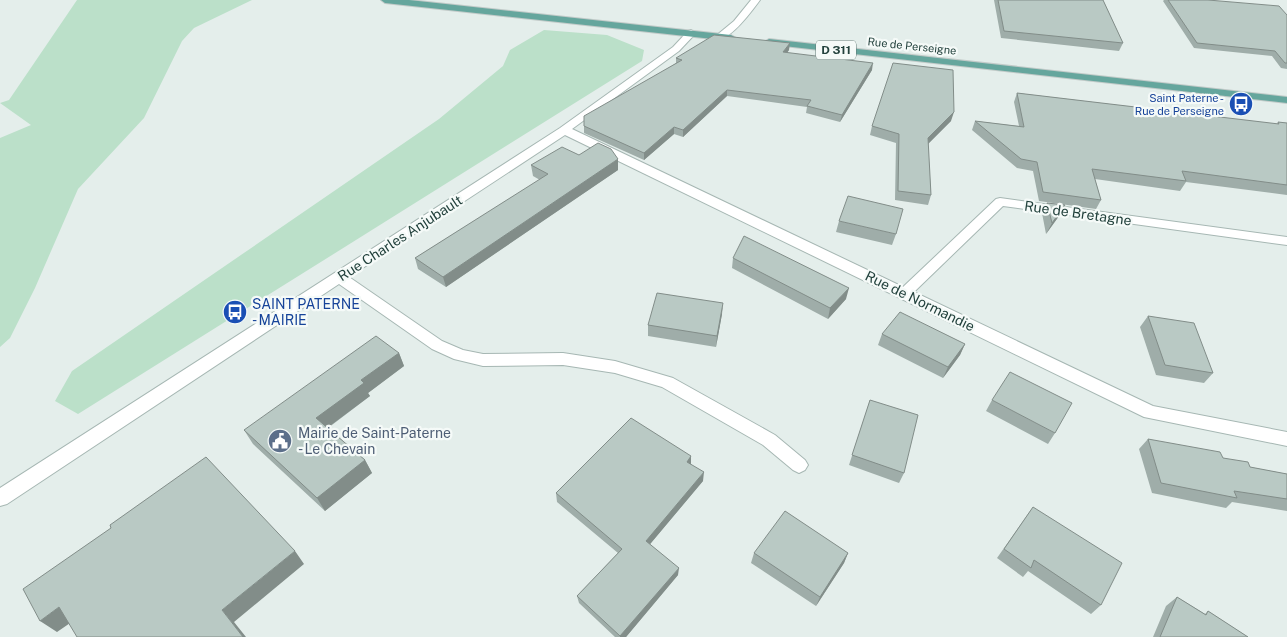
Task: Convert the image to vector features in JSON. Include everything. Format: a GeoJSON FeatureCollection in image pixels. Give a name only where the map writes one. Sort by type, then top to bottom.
{"type":"FeatureCollection","features":[{"type":"Feature","properties":{"kind":"main road"},"geometry":{"type":"LineString","coordinates":[[385,0],[739,39]]}},
{"type":"Feature","properties":{"kind":"main road","name":"Rue de Perseigne"},"geometry":{"type":"LineString","coordinates":[[759,41],[1287,100]]}},
{"type":"Feature","properties":{"kind":"street"},"geometry":{"type":"LineString","coordinates":[[720,37],[737,23],[756,0]]}},
{"type":"Feature","properties":{"kind":"street","name":"Rue Charles Anjubault"},"geometry":{"type":"LineString","coordinates":[[0,498],[340,278],[564,130],[676,49],[691,33]]}},
{"type":"Feature","properties":{"kind":"street","name":"Rue de Normandie"},"geometry":{"type":"LineString","coordinates":[[564,130],[1150,412],[1287,438]]}},
{"type":"Feature","properties":{"kind":"street","name":"Rue de Bretagne"},"geometry":{"type":"LineString","coordinates":[[904,294],[1000,202],[1287,241]]}},
{"type":"Feature","properties":{"kind":"street"},"geometry":{"type":"LineString","coordinates":[[340,278],[438,345],[460,355],[483,360],[564,359],[615,367],[667,382],[769,440],[799,465]]}},
{"type":"Feature","properties":{"kind":"green space"},"geometry":{"type":"Polygon","coordinates":[[[77,0],[252,0],[194,28],[182,41],[144,118],[78,189],[35,288],[10,338],[0,347],[0,138],[31,125],[0,103],[9,100],[77,0]]]}},
{"type":"Feature","properties":{"kind":"green space"},"geometry":{"type":"Polygon","coordinates":[[[544,30],[607,35],[644,50],[642,61],[78,414],[55,401],[72,371],[439,119],[503,66],[510,50],[544,30]]]}},
{"type":"Feature","properties":{"kind":"building"},"geometry":{"type":"Polygon","coordinates":[[[998,0],[1103,0],[1123,43],[1004,31],[998,0]]]}},
{"type":"Feature","properties":{"kind":"building"},"geometry":{"type":"Polygon","coordinates":[[[1168,0],[1208,0],[1279,6],[1287,15],[1287,63],[1275,51],[1197,43],[1168,0]]]}},
{"type":"Feature","properties":{"kind":"building"},"geometry":{"type":"Polygon","coordinates":[[[714,35],[790,43],[783,52],[873,63],[842,115],[807,106],[811,100],[727,90],[683,130],[674,127],[644,153],[584,126],[584,116],[682,60],[676,58],[714,35]]]}},
{"type":"Feature","properties":{"kind":"building"},"geometry":{"type":"Polygon","coordinates":[[[893,63],[953,70],[954,112],[928,138],[931,195],[898,191],[899,134],[872,126],[893,63]]]}},
{"type":"Feature","properties":{"kind":"building"},"geometry":{"type":"Polygon","coordinates":[[[1017,93],[1279,124],[1278,122],[1287,123],[1287,185],[1182,171],[1186,181],[1092,169],[1101,200],[1043,192],[1037,162],[1021,159],[975,121],[1024,127],[1017,93]]]}},
{"type":"Feature","properties":{"kind":"building"},"geometry":{"type":"Polygon","coordinates":[[[598,143],[611,149],[618,159],[443,277],[415,258],[548,174],[531,165],[562,147],[579,155],[598,143]]]}},
{"type":"Feature","properties":{"kind":"building"},"geometry":{"type":"Polygon","coordinates":[[[848,196],[903,209],[896,234],[839,221],[848,196]]]}},
{"type":"Feature","properties":{"kind":"building"},"geometry":{"type":"Polygon","coordinates":[[[1047,203],[1065,205],[1052,223],[1047,203]]]}},
{"type":"Feature","properties":{"kind":"building"},"geometry":{"type":"Polygon","coordinates":[[[744,236],[849,288],[830,308],[733,258],[744,236]]]}},
{"type":"Feature","properties":{"kind":"building"},"geometry":{"type":"Polygon","coordinates":[[[657,293],[723,303],[717,336],[648,325],[657,293]]]}},
{"type":"Feature","properties":{"kind":"building"},"geometry":{"type":"Polygon","coordinates":[[[900,312],[965,344],[948,367],[882,334],[900,312]]]}},
{"type":"Feature","properties":{"kind":"building"},"geometry":{"type":"Polygon","coordinates":[[[1148,316],[1194,323],[1213,373],[1165,365],[1148,316]]]}},
{"type":"Feature","properties":{"kind":"building"},"geometry":{"type":"Polygon","coordinates":[[[376,336],[399,353],[361,380],[364,383],[316,418],[365,460],[317,498],[244,430],[376,336]]]}},
{"type":"Feature","properties":{"kind":"building"},"geometry":{"type":"Polygon","coordinates":[[[1010,372],[1072,403],[1055,433],[992,400],[1010,372]]]}},
{"type":"Feature","properties":{"kind":"building"},"geometry":{"type":"Polygon","coordinates":[[[870,400],[918,415],[904,473],[852,455],[870,400]]]}},
{"type":"Feature","properties":{"kind":"building"},"geometry":{"type":"Polygon","coordinates":[[[631,418],[691,456],[687,462],[704,472],[646,541],[679,568],[620,636],[577,596],[622,549],[556,493],[631,418]]]}},
{"type":"Feature","properties":{"kind":"building"},"geometry":{"type":"Polygon","coordinates":[[[1148,439],[1220,452],[1223,458],[1248,462],[1250,467],[1287,474],[1287,499],[1234,491],[1237,498],[1161,483],[1148,439]]]}},
{"type":"Feature","properties":{"kind":"building"},"geometry":{"type":"Polygon","coordinates":[[[206,457],[295,551],[222,610],[243,637],[77,637],[59,607],[40,621],[23,589],[111,528],[110,525],[206,457]]]}},
{"type":"Feature","properties":{"kind":"building"},"geometry":{"type":"Polygon","coordinates":[[[1033,507],[1122,563],[1101,605],[1034,560],[1031,568],[1004,549],[1033,507]]]}},
{"type":"Feature","properties":{"kind":"building"},"geometry":{"type":"Polygon","coordinates":[[[785,511],[848,553],[820,597],[754,553],[785,511]]]}},
{"type":"Feature","properties":{"kind":"building"},"geometry":{"type":"Polygon","coordinates":[[[1177,597],[1206,615],[1208,611],[1248,637],[1160,637],[1177,597]]]}},
{"type":"Feature","properties":{"kind":"place","name":"Saint Paterne - Rue de Perseigne"},"geometry":{"type":"Point","coordinates":[1241,104]}},
{"type":"Feature","properties":{"kind":"place","name":"SAINT PATERNE - MAIRIE"},"geometry":{"type":"Point","coordinates":[235,312]}},
{"type":"Feature","properties":{"kind":"place","name":"Mairie de Saint-Paterne - Le Chevain"},"geometry":{"type":"Point","coordinates":[280,441]}}]}
